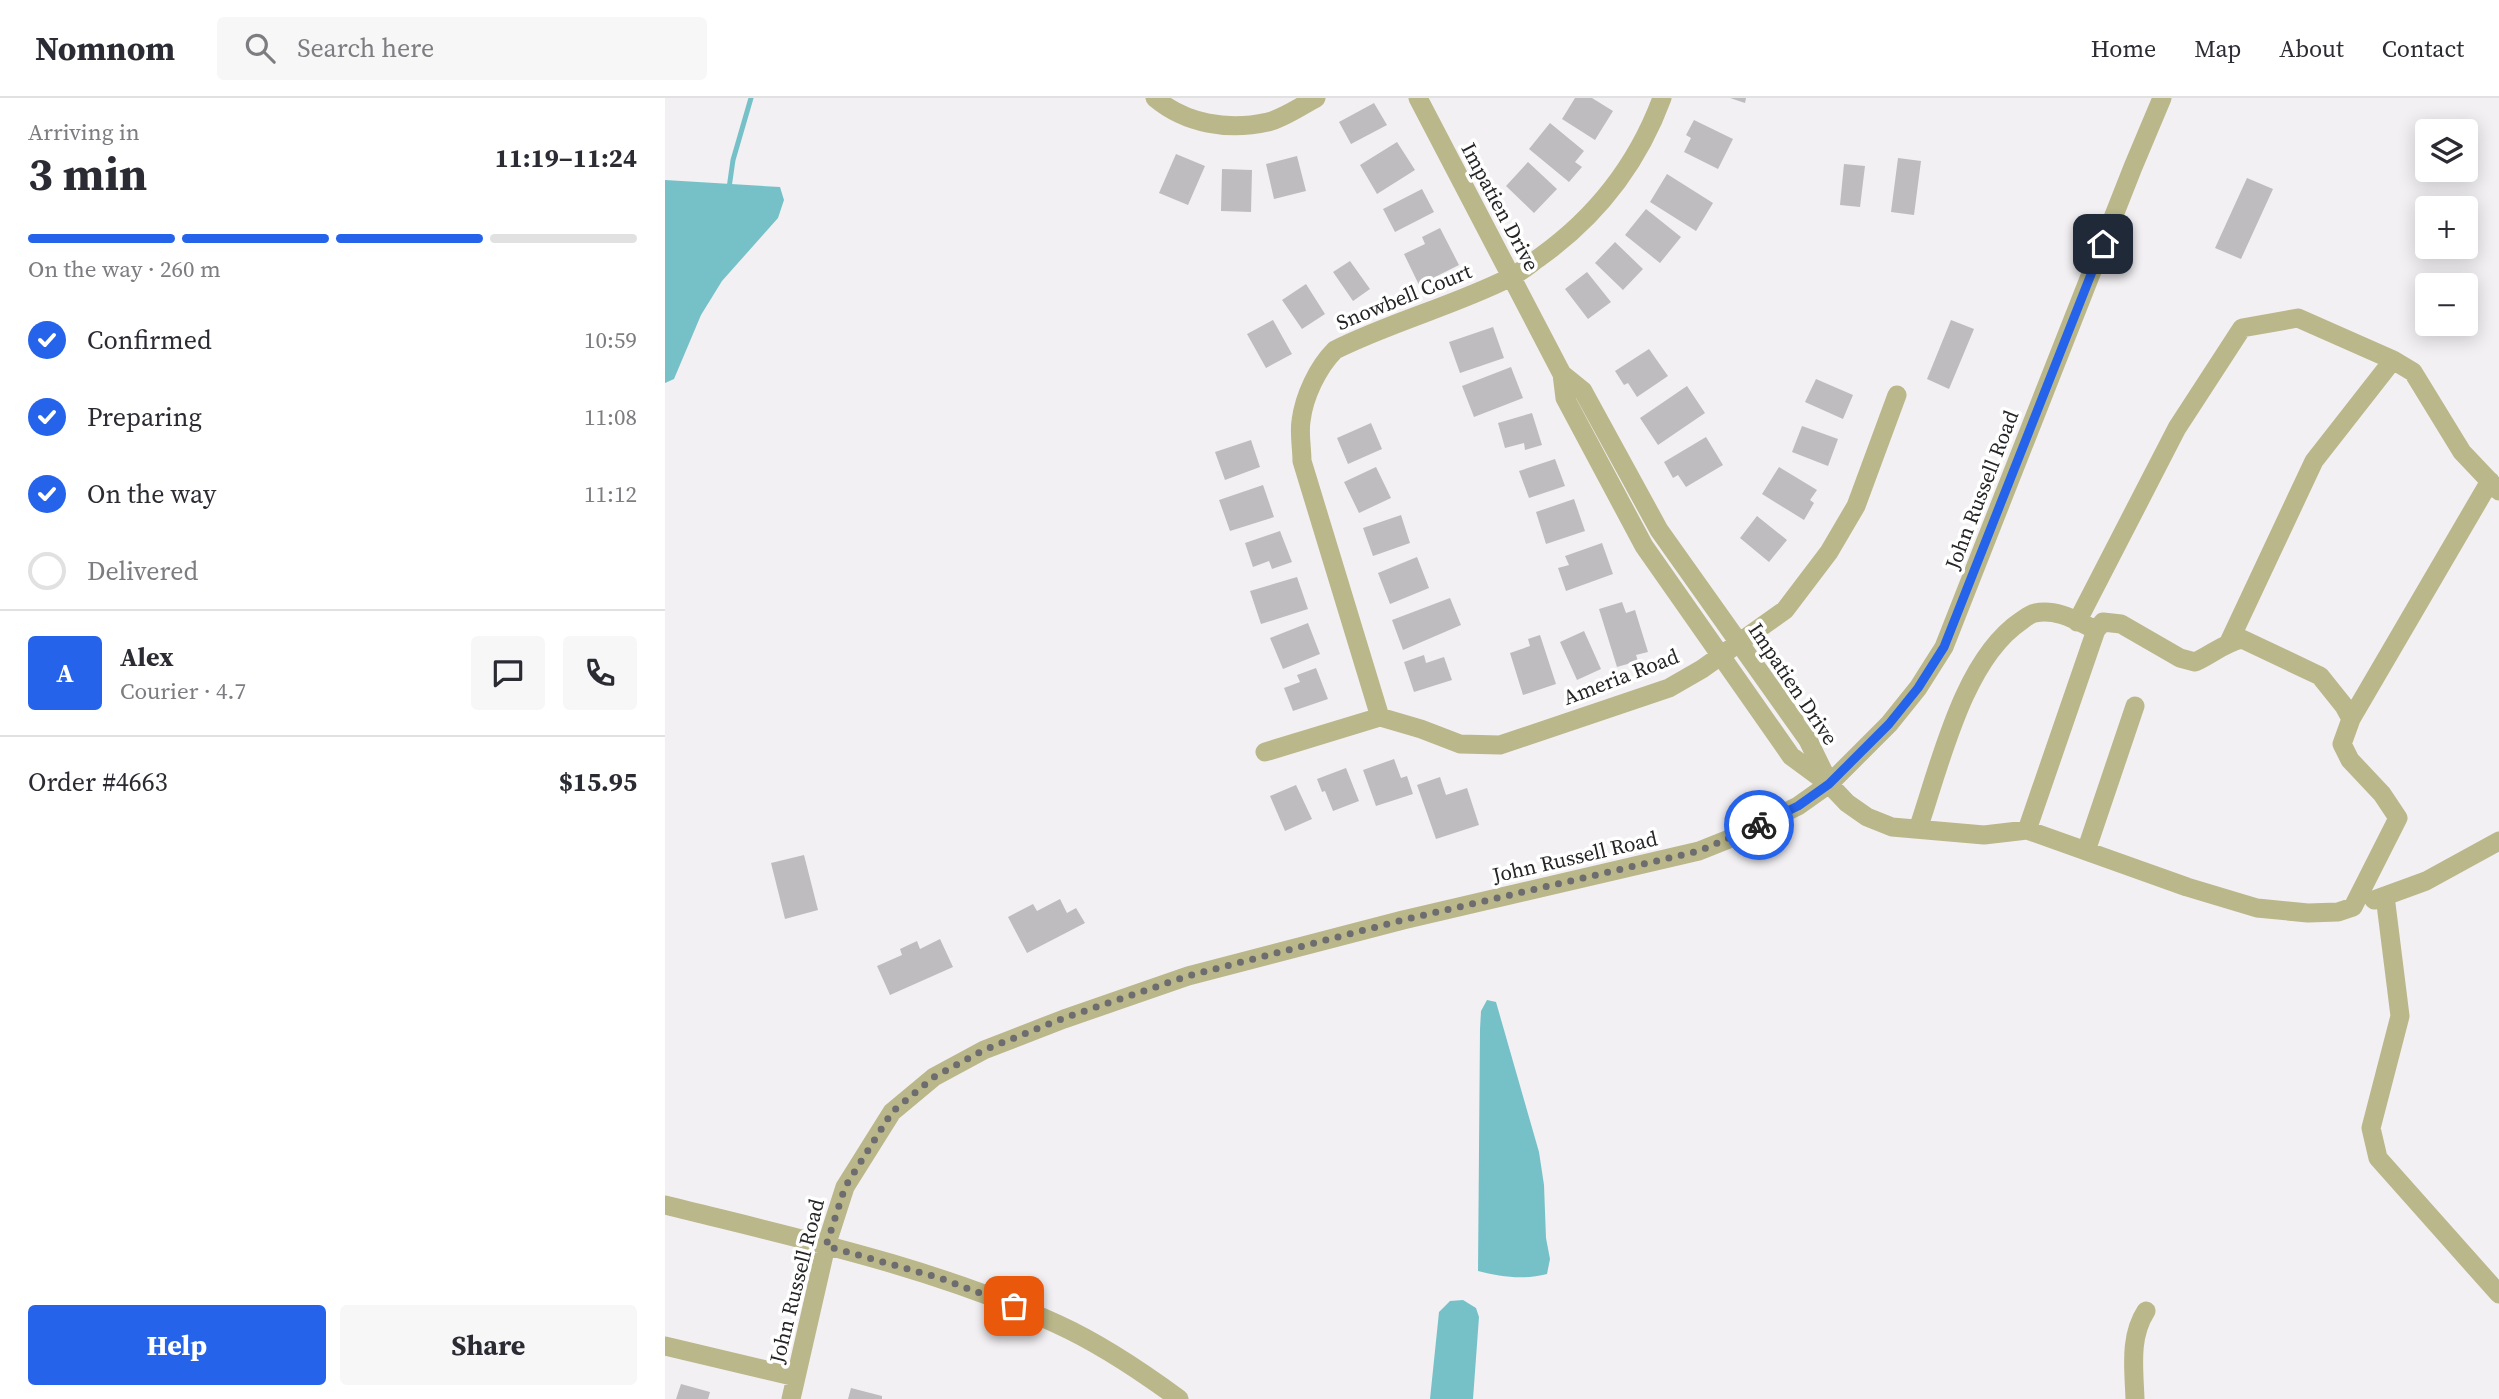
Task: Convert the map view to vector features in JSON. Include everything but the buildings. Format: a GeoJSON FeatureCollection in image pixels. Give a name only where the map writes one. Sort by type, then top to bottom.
{"type":"FeatureCollection","features":[{"type":"Feature","properties":{"kind":"street"},"geometry":{"type":"LineString","coordinates":[[1155,98],[1168,109],[1199,122],[1233,127],[1270,122],[1316,98]]}},
{"type":"Feature","properties":{"kind":"street","name":"Impatien Drive"},"geometry":{"type":"LineString","coordinates":[[1418,98],[1562,374],[1565,398],[1644,546],[1791,756],[1829,784]]}},
{"type":"Feature","properties":{"kind":"street","name":"Snowbell Court"},"geometry":{"type":"LineString","coordinates":[[1380,717],[1302,461],[1301,420],[1313,385],[1324,361],[1335,350],[1511,277],[1561,242],[1599,206],[1628,168],[1653,121],[1661,98]]}},
{"type":"Feature","properties":{"kind":"street","name":"John Russell Road"},"geometry":{"type":"LineString","coordinates":[[791,1399],[826,1246],[845,1187],[892,1112],[934,1077],[984,1050],[1064,1018],[1255,956],[1699,851],[1798,806],[1829,784],[1889,724],[1918,688],[1944,647],[2162,98]]}},
{"type":"Feature","properties":{"kind":"street"},"geometry":{"type":"LineString","coordinates":[[2027,830],[2087,626],[2177,428],[2242,328],[2298,318],[2393,360],[2413,372],[2462,452],[2494,486],[2351,719],[2342,744],[2350,760],[2382,794],[2398,818],[2353,907]]}},
{"type":"Feature","properties":{"kind":"street"},"geometry":{"type":"LineString","coordinates":[[2229,642],[2314,461],[2393,360]]}},
{"type":"Feature","properties":{"kind":"street","name":"Impatien Drive"},"geometry":{"type":"LineString","coordinates":[[1562,374],[1583,391],[1659,530],[1808,740],[1829,784]]}},
{"type":"Feature","properties":{"kind":"street","name":"Ameria Road"},"geometry":{"type":"LineString","coordinates":[[1380,717],[1460,744],[1500,745],[1669,688],[1720,658],[1785,610],[1829,552],[1856,506],[1896,395]]}},
{"type":"Feature","properties":{"kind":"street"},"geometry":{"type":"LineString","coordinates":[[1918,829],[1961,700],[1991,650],[2010,628],[2033,613],[2056,612],[2087,626],[2103,622],[2121,624],[2180,657],[2195,662],[2229,642],[2242,639],[2320,676],[2351,719]]}},
{"type":"Feature","properties":{"kind":"street"},"geometry":{"type":"LineString","coordinates":[[2086,851],[2135,706]]}},
{"type":"Feature","properties":{"kind":"street"},"geometry":{"type":"LineString","coordinates":[[1265,752],[1380,717]]}},
{"type":"Feature","properties":{"kind":"street"},"geometry":{"type":"LineString","coordinates":[[1829,784],[1847,803],[1867,817],[1892,827],[1985,835],[2027,830],[2187,887],[2257,908],[2308,913],[2338,912],[2426,881],[2499,841]]}},
{"type":"Feature","properties":{"kind":"street"},"geometry":{"type":"LineString","coordinates":[[2385,896],[2400,1016],[2371,1128],[2378,1158],[2499,1294]]}},
{"type":"Feature","properties":{"kind":"street"},"geometry":{"type":"LineString","coordinates":[[665,1205],[940,1278],[1047,1320],[1132,1366],[1179,1399]]}},
{"type":"Feature","properties":{"kind":"street"},"geometry":{"type":"LineString","coordinates":[[2135,1399],[2134,1345],[2138,1323],[2146,1311]]}},
{"type":"Feature","properties":{"kind":"street"},"geometry":{"type":"LineString","coordinates":[[665,1346],[796,1377]]}},
{"type":"Feature","properties":{"kind":"water"},"geometry":{"type":"Polygon","coordinates":[[[665,180],[780,187],[784,200],[778,218],[722,281],[701,315],[674,379],[665,383],[665,180]]]}},
{"type":"Feature","properties":{"kind":"water"},"geometry":{"type":"Polygon","coordinates":[[[1487,1000],[1496,1002],[1539,1152],[1550,1259],[1547,1274],[1539,1276],[1513,1277],[1478,1271],[1480,1029],[1481,1011],[1487,1000]]]}},
{"type":"Feature","properties":{"kind":"water"},"geometry":{"type":"Polygon","coordinates":[[[1463,1300],[1476,1308],[1479,1317],[1473,1399],[1430,1399],[1439,1312],[1450,1301],[1463,1300]]]}},
{"type":"Feature","properties":{"kind":"waterway"},"geometry":{"type":"LineString","coordinates":[[729,188],[733,160],[751,98]]}},
{"type":"Feature","properties":{"kind":"way so far"},"geometry":{"type":"LineString","coordinates":[[1014,1306],[940,1278],[826,1246],[845,1187],[892,1112],[934,1077],[984,1050],[1064,1018],[1188,976],[1255,956],[1699,851],[1759,825]]}},
{"type":"Feature","properties":{"kind":"route"},"geometry":{"type":"LineString","coordinates":[[1759,825],[1798,806],[1829,784],[1889,724],[1918,688],[1944,647],[2103,244]]}}]}
